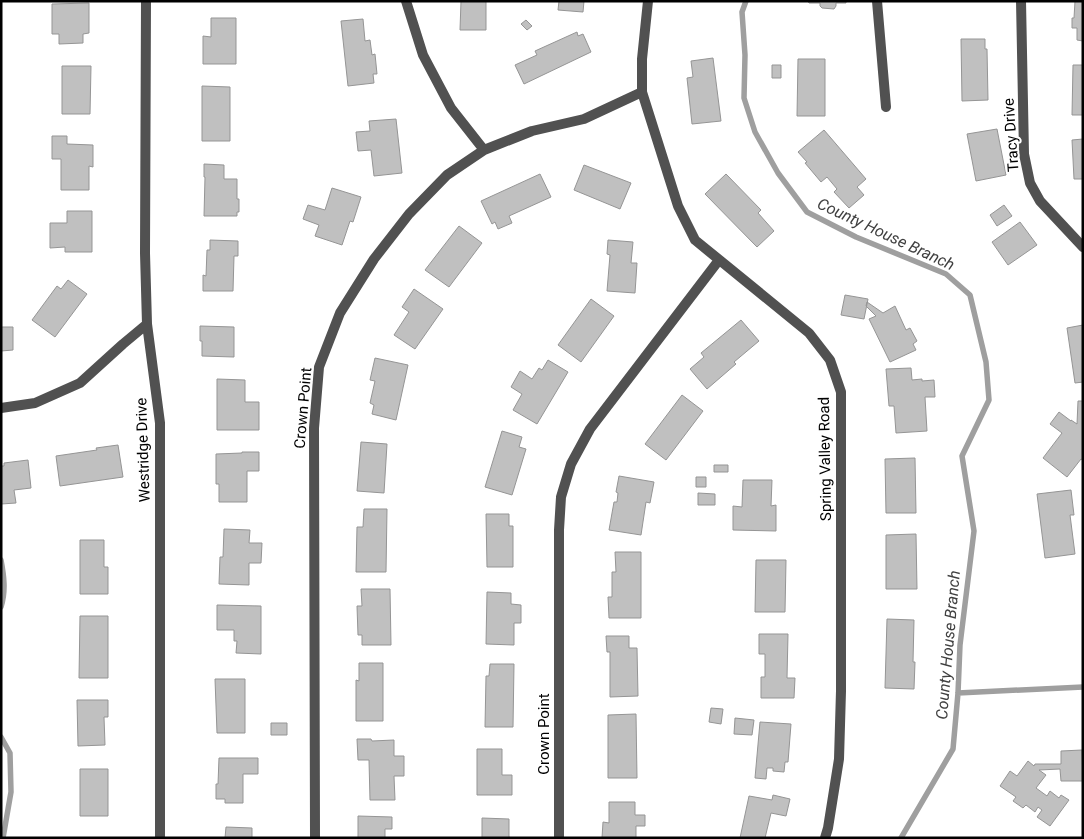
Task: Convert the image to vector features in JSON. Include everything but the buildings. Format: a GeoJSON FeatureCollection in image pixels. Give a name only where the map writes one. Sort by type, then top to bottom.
{"type":"FeatureCollection","features":[{"type":"Feature","properties":{"kind":"street","name":"Westridge Drive"},"geometry":{"type":"LineString","coordinates":[[146,1],[147,324],[160,423],[160,838]]}},
{"type":"Feature","properties":{"kind":"street"},"geometry":{"type":"LineString","coordinates":[[406,1],[427,63],[451,108],[484,150]]}},
{"type":"Feature","properties":{"kind":"street","name":"Spring Valley Road"},"geometry":{"type":"LineString","coordinates":[[648,1],[642,59],[642,92],[678,206],[695,240],[810,333],[830,360],[841,392],[841,691],[839,759],[826,838]]}},
{"type":"Feature","properties":{"kind":"street"},"geometry":{"type":"LineString","coordinates":[[876,1],[886,106]]}},
{"type":"Feature","properties":{"kind":"street","name":"Tracy Drive"},"geometry":{"type":"LineString","coordinates":[[1021,1],[1024,154],[1030,183],[1040,201],[1083,247]]}},
{"type":"Feature","properties":{"kind":"street","name":"Crown Point"},"geometry":{"type":"LineString","coordinates":[[315,838],[314,428],[319,367],[340,313],[374,259],[409,214],[446,175],[484,150],[532,131],[584,119],[642,92]]}},
{"type":"Feature","properties":{"kind":"street","name":"Crown Point"},"geometry":{"type":"LineString","coordinates":[[559,838],[559,530],[561,497],[571,464],[590,429],[719,260]]}},
{"type":"Feature","properties":{"kind":"street"},"geometry":{"type":"LineString","coordinates":[[1,408],[35,403],[80,383],[147,324]]}},
{"type":"Feature","properties":{"kind":"waterway","name":"County House Branch"},"geometry":{"type":"LineString","coordinates":[[746,1],[742,12],[745,55],[744,98],[755,132],[778,173],[807,212],[856,237],[946,274],[970,295],[986,362],[989,400],[962,456],[974,531],[960,645],[953,749],[901,838]]}},
{"type":"Feature","properties":{"kind":"waterway"},"geometry":{"type":"LineString","coordinates":[[1,560],[4,584],[1,607]]}},
{"type":"Feature","properties":{"kind":"waterway"},"geometry":{"type":"LineString","coordinates":[[958,693],[1083,687]]}},
{"type":"Feature","properties":{"kind":"waterway"},"geometry":{"type":"LineString","coordinates":[[1,737],[10,753],[11,792],[3,838]]}}]}
